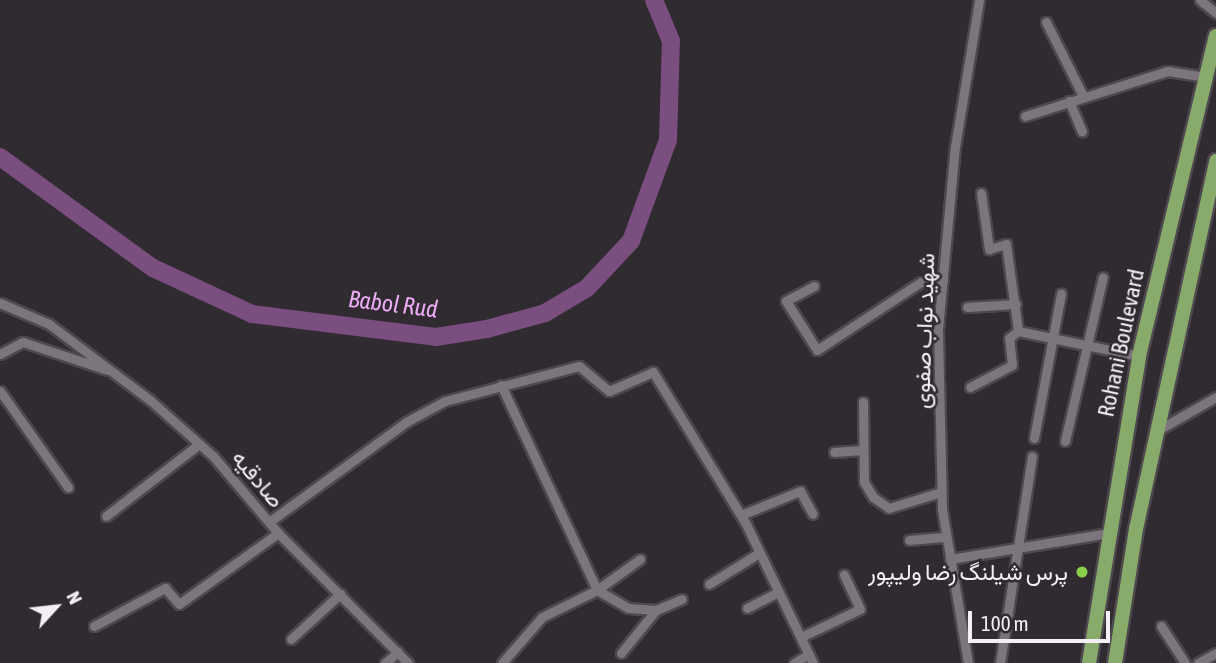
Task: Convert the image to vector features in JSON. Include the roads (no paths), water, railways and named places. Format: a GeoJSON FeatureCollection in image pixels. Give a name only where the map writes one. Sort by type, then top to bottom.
{"type":"FeatureCollection","features":[{"type":"Feature","properties":{"kind":"main road","name":"Rohani Boulevard"},"geometry":{"type":"LineString","coordinates":[[1089,663],[1139,356],[1216,36]]}},
{"type":"Feature","properties":{"kind":"main road"},"geometry":{"type":"LineString","coordinates":[[1115,663],[1158,430],[1216,161]]}},
{"type":"Feature","properties":{"kind":"street","name":"شهید نواب صفوی"},"geometry":{"type":"LineString","coordinates":[[968,663],[941,492],[938,329],[955,147],[979,0]]}},
{"type":"Feature","properties":{"kind":"street"},"geometry":{"type":"LineString","coordinates":[[1200,0],[1216,13]]}},
{"type":"Feature","properties":{"kind":"street"},"geometry":{"type":"LineString","coordinates":[[1046,22],[1083,96]]}},
{"type":"Feature","properties":{"kind":"street"},"geometry":{"type":"LineString","coordinates":[[1026,116],[1168,71],[1206,77]]}},
{"type":"Feature","properties":{"kind":"street"},"geometry":{"type":"LineString","coordinates":[[1069,101],[1082,131]]}},
{"type":"Feature","properties":{"kind":"street"},"geometry":{"type":"LineString","coordinates":[[981,193],[989,248],[1006,244],[1018,331]]}},
{"type":"Feature","properties":{"kind":"street"},"geometry":{"type":"LineString","coordinates":[[1065,440],[1103,277]]}},
{"type":"Feature","properties":{"kind":"street"},"geometry":{"type":"LineString","coordinates":[[814,286],[786,300],[817,350],[921,282],[943,281]]}},
{"type":"Feature","properties":{"kind":"street"},"geometry":{"type":"LineString","coordinates":[[1034,438],[1061,294]]}},
{"type":"Feature","properties":{"kind":"street","name":"صادقیه"},"geometry":{"type":"LineString","coordinates":[[0,303],[65,335],[118,374],[199,444],[278,533],[408,663]]}},
{"type":"Feature","properties":{"kind":"street"},"geometry":{"type":"LineString","coordinates":[[967,307],[1016,304]]}},
{"type":"Feature","properties":{"kind":"street"},"geometry":{"type":"LineString","coordinates":[[970,387],[1012,365],[1009,338],[1018,331],[1139,356]]}},
{"type":"Feature","properties":{"kind":"street"},"geometry":{"type":"LineString","coordinates":[[0,354],[23,342],[118,374]]}},
{"type":"Feature","properties":{"kind":"street"},"geometry":{"type":"LineString","coordinates":[[269,523],[420,412],[501,385],[579,366],[610,391],[653,372],[741,515],[801,637],[811,659],[794,663]]}},
{"type":"Feature","properties":{"kind":"street"},"geometry":{"type":"LineString","coordinates":[[501,385],[597,590],[628,608],[656,610],[682,599]]}},
{"type":"Feature","properties":{"kind":"street"},"geometry":{"type":"LineString","coordinates":[[0,391],[68,487]]}},
{"type":"Feature","properties":{"kind":"street"},"geometry":{"type":"LineString","coordinates":[[1158,430],[1216,397]]}},
{"type":"Feature","properties":{"kind":"street"},"geometry":{"type":"LineString","coordinates":[[863,402],[864,482],[873,497],[889,508],[941,492]]}},
{"type":"Feature","properties":{"kind":"street"},"geometry":{"type":"LineString","coordinates":[[106,516],[199,444]]}},
{"type":"Feature","properties":{"kind":"street"},"geometry":{"type":"LineString","coordinates":[[834,452],[863,450]]}},
{"type":"Feature","properties":{"kind":"street"},"geometry":{"type":"LineString","coordinates":[[1000,663],[1032,456]]}},
{"type":"Feature","properties":{"kind":"street"},"geometry":{"type":"LineString","coordinates":[[741,515],[800,491],[813,514]]}},
{"type":"Feature","properties":{"kind":"street"},"geometry":{"type":"LineString","coordinates":[[94,626],[165,588],[179,604],[278,533]]}},
{"type":"Feature","properties":{"kind":"street"},"geometry":{"type":"LineString","coordinates":[[950,559],[1109,533]]}},
{"type":"Feature","properties":{"kind":"street"},"geometry":{"type":"LineString","coordinates":[[909,540],[946,537]]}},
{"type":"Feature","properties":{"kind":"street"},"geometry":{"type":"LineString","coordinates":[[709,584],[759,553]]}},
{"type":"Feature","properties":{"kind":"street"},"geometry":{"type":"LineString","coordinates":[[502,663],[542,617],[597,590],[640,559]]}},
{"type":"Feature","properties":{"kind":"street"},"geometry":{"type":"LineString","coordinates":[[801,637],[860,609],[844,575]]}},
{"type":"Feature","properties":{"kind":"street"},"geometry":{"type":"LineString","coordinates":[[747,608],[778,592]]}},
{"type":"Feature","properties":{"kind":"street"},"geometry":{"type":"LineString","coordinates":[[291,639],[340,594]]}},
{"type":"Feature","properties":{"kind":"street"},"geometry":{"type":"LineString","coordinates":[[621,653],[656,610]]}},
{"type":"Feature","properties":{"kind":"street"},"geometry":{"type":"LineString","coordinates":[[1161,626],[1185,663]]}},
{"type":"Feature","properties":{"kind":"street"},"geometry":{"type":"LineString","coordinates":[[385,663],[398,652]]}},
{"type":"Feature","properties":{"kind":"street"},"geometry":{"type":"LineString","coordinates":[[1198,663],[1216,653]]}},
{"type":"Feature","properties":{"kind":"waterway","name":"Babol Rud"},"geometry":{"type":"LineString","coordinates":[[0,157],[153,268],[252,314],[436,337],[487,329],[545,313],[587,288],[631,241],[668,140],[671,41],[654,0]]}},
{"type":"Feature","properties":{"kind":"place","name":"پرس شیلنگ رضا ولیپور"},"geometry":{"type":"Point","coordinates":[1082,572]}}]}
